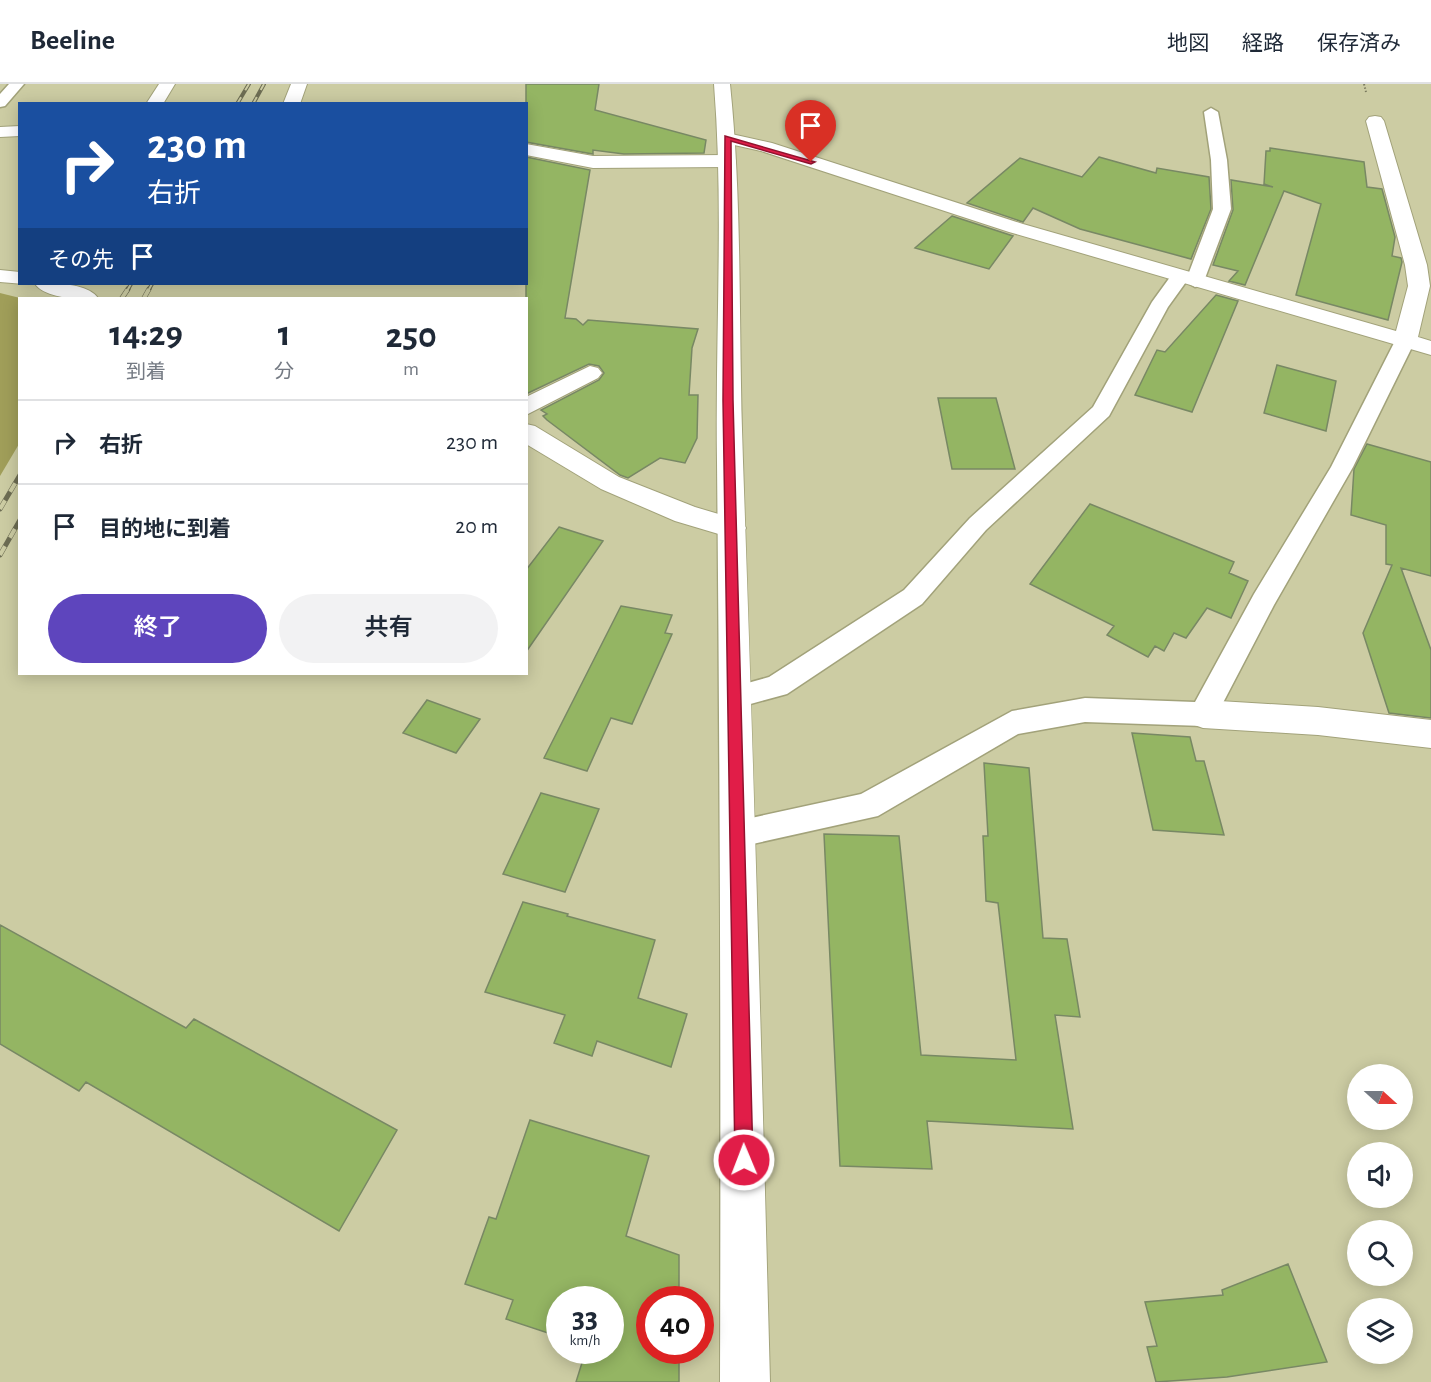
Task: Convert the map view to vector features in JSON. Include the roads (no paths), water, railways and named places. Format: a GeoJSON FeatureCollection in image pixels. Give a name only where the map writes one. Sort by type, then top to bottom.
{"type":"FeatureCollection","features":[{"type":"Feature","properties":{"kind":"street"},"geometry":{"type":"LineString","coordinates":[[155,102],[167,84]]}},
{"type":"Feature","properties":{"kind":"street"},"geometry":{"type":"LineString","coordinates":[[292,102],[299,84]]}},
{"type":"Feature","properties":{"kind":"street"},"geometry":{"type":"LineString","coordinates":[[722,84],[727,149],[728,400],[739,833],[745,1382]]}},
{"type":"Feature","properties":{"kind":"street"},"geometry":{"type":"LineString","coordinates":[[1375,121],[1419,286],[1405,341]]}},
{"type":"Feature","properties":{"kind":"street"},"geometry":{"type":"LineString","coordinates":[[0,132],[18,131]]}},
{"type":"Feature","properties":{"kind":"street"},"geometry":{"type":"LineString","coordinates":[[528,149],[593,162],[679,163],[727,149],[766,147],[1017,228],[1431,348]]}},
{"type":"Feature","properties":{"kind":"street"},"geometry":{"type":"LineString","coordinates":[[0,276],[18,278]]}},
{"type":"Feature","properties":{"kind":"street"},"geometry":{"type":"LineString","coordinates":[[49,285],[81,297]]}},
{"type":"Feature","properties":{"kind":"street"},"geometry":{"type":"LineString","coordinates":[[528,405],[590,373]]}},
{"type":"Feature","properties":{"kind":"street"},"geometry":{"type":"LineString","coordinates":[[528,433],[610,483],[685,514],[732,528]]}},
{"type":"Feature","properties":{"kind":"street"},"geometry":{"type":"LineString","coordinates":[[1203,714],[1318,721],[1431,735]]}},
{"type":"Feature","properties":{"kind":"lane"},"geometry":{"type":"LineString","coordinates":[[0,103],[17,84]]}},
{"type":"Feature","properties":{"kind":"lane"},"geometry":{"type":"LineString","coordinates":[[736,697],[777,686],[913,597],[978,524],[1101,411],[1159,306],[1188,279],[1222,209],[1219,160],[1211,112]]}},
{"type":"Feature","properties":{"kind":"lane"},"geometry":{"type":"LineString","coordinates":[[739,833],[867,806],[1012,723],[1085,710],[1203,714],[1263,601],[1342,466],[1405,341]]}},
{"type":"Feature","properties":{"kind":"railway"},"geometry":{"type":"LineString","coordinates":[[238,102],[249,84]]}},
{"type":"Feature","properties":{"kind":"railway"},"geometry":{"type":"LineString","coordinates":[[254,102],[264,84]]}},
{"type":"Feature","properties":{"kind":"railway"},"geometry":{"type":"LineString","coordinates":[[127,291],[130,285]]}},
{"type":"Feature","properties":{"kind":"railway"},"geometry":{"type":"LineString","coordinates":[[148,291],[151,285]]}},
{"type":"Feature","properties":{"kind":"railway"},"geometry":{"type":"LineString","coordinates":[[123,297],[128,289]]}},
{"type":"Feature","properties":{"kind":"railway"},"geometry":{"type":"LineString","coordinates":[[145,297],[149,289]]}},
{"type":"Feature","properties":{"kind":"railway"},"geometry":{"type":"LineString","coordinates":[[0,509],[18,478]]}},
{"type":"Feature","properties":{"kind":"railway"},"geometry":{"type":"LineString","coordinates":[[0,555],[18,524]]}}]}
